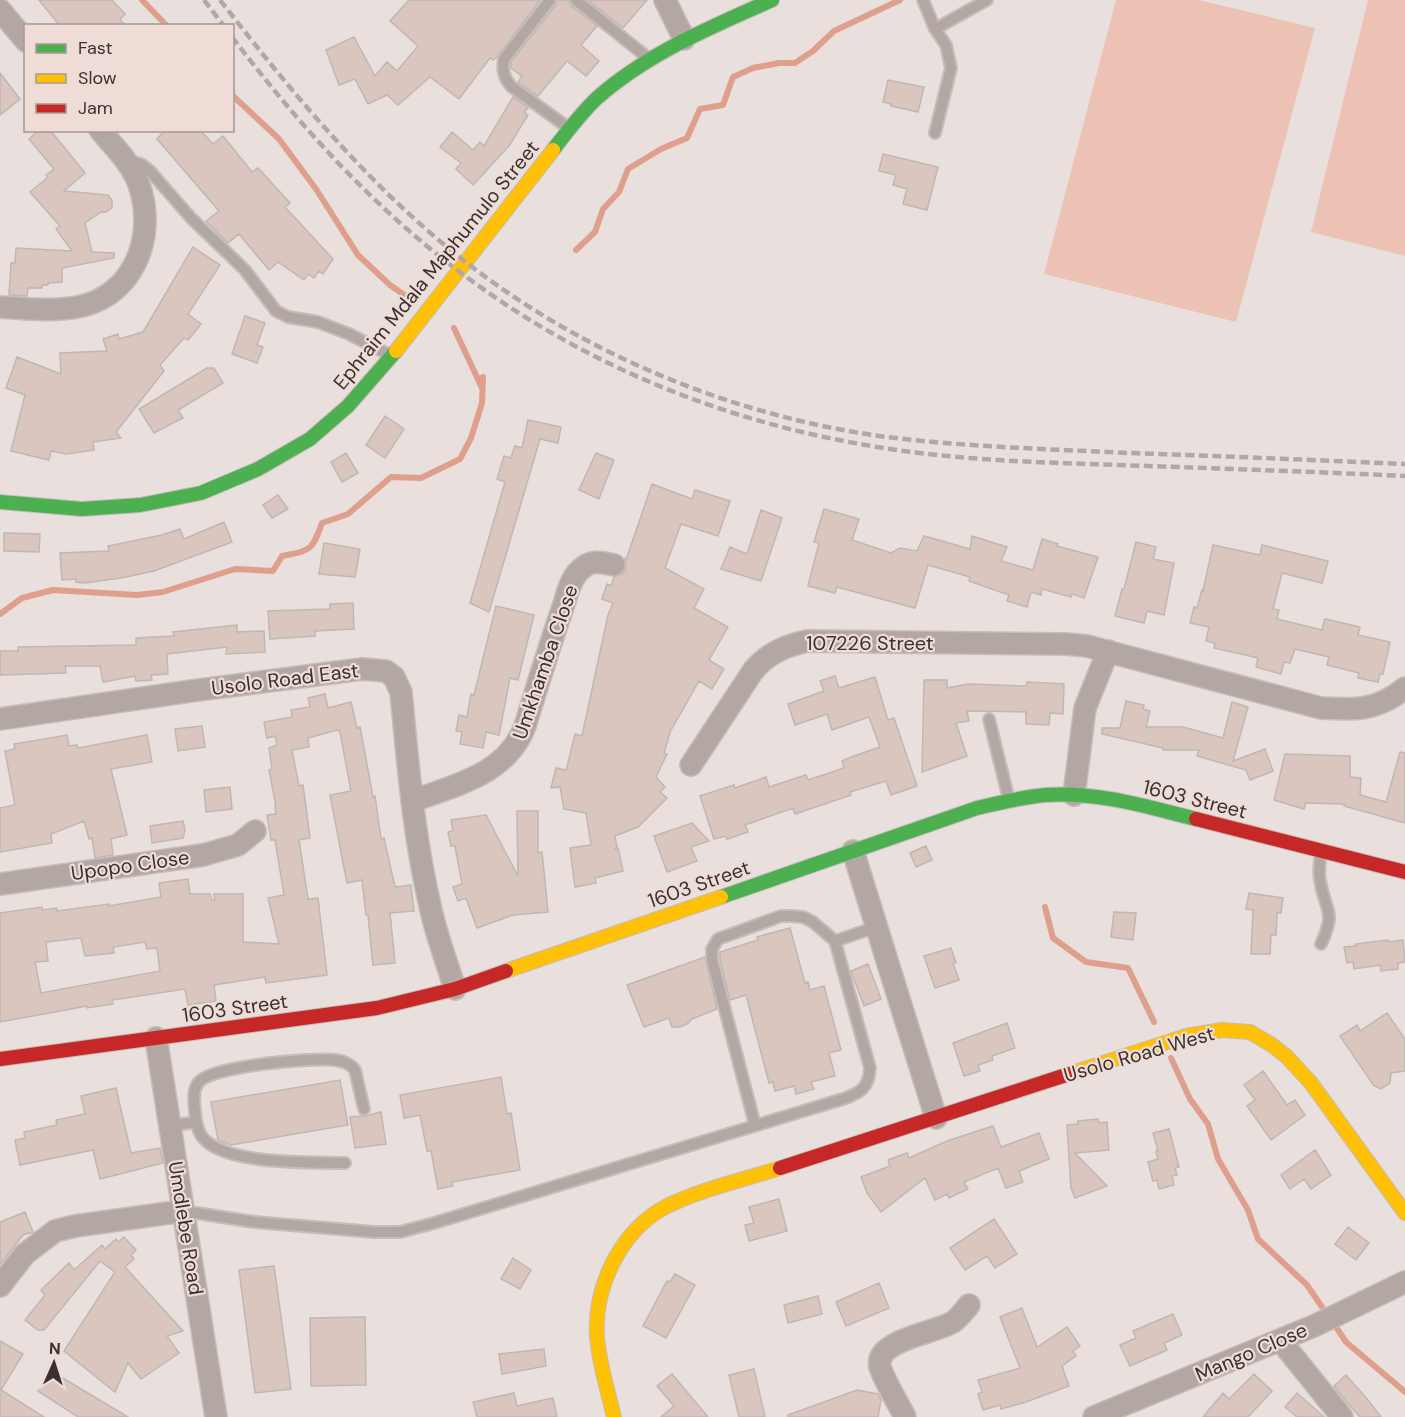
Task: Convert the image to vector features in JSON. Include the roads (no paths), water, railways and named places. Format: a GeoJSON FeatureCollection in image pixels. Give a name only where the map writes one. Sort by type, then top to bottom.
{"type":"FeatureCollection","features":[{"type":"Feature","properties":{"kind":"street"},"geometry":{"type":"LineString","coordinates":[[665,0],[684,39]]}},
{"type":"Feature","properties":{"kind":"street","name":"Ephraim Mdala Maphumulo Street"},"geometry":{"type":"LineString","coordinates":[[0,502],[82,509],[140,505],[201,493],[258,469],[310,439],[348,406],[392,356],[596,99],[632,71],[684,39],[772,0]]}},
{"type":"Feature","properties":{"kind":"street"},"geometry":{"type":"LineString","coordinates":[[0,10],[24,39]]}},
{"type":"Feature","properties":{"kind":"street"},"geometry":{"type":"LineString","coordinates":[[0,307],[47,310],[83,306],[112,294],[136,266],[145,231],[146,207],[137,180],[102,132]]}},
{"type":"Feature","properties":{"kind":"street","name":"Umkhamba Close"},"geometry":{"type":"LineString","coordinates":[[412,801],[477,777],[497,765],[510,753],[520,741],[553,634],[573,580],[578,571],[588,563],[595,561],[614,565]]}},
{"type":"Feature","properties":{"kind":"street","name":"107226 Street"},"geometry":{"type":"LineString","coordinates":[[691,765],[764,658],[791,645],[807,641],[1066,644],[1108,651],[1321,708],[1354,710],[1371,707],[1405,688]]}},
{"type":"Feature","properties":{"kind":"street"},"geometry":{"type":"LineString","coordinates":[[1074,795],[1085,708],[1108,651]]}},
{"type":"Feature","properties":{"kind":"street","name":"Usolo Road East"},"geometry":{"type":"LineString","coordinates":[[0,719],[222,686],[362,669],[386,671],[394,677],[401,692],[412,801],[431,911],[455,989]]}},
{"type":"Feature","properties":{"kind":"street","name":"1603 Street"},"geometry":{"type":"LineString","coordinates":[[0,1059],[377,1008],[455,989],[977,808],[1046,795],[1074,795],[1125,801],[1405,872]]}},
{"type":"Feature","properties":{"kind":"street","name":"Upopo Close"},"geometry":{"type":"LineString","coordinates":[[0,884],[203,855],[238,845],[255,831]]}},
{"type":"Feature","properties":{"kind":"street"},"geometry":{"type":"LineString","coordinates":[[853,851],[936,1118]]}},
{"type":"Feature","properties":{"kind":"street","name":"Usolo Road West"},"geometry":{"type":"LineString","coordinates":[[614,1417],[597,1335],[598,1308],[607,1278],[620,1248],[633,1230],[662,1209],[696,1195],[1186,1036],[1212,1030],[1235,1029],[1257,1035],[1277,1048],[1300,1071],[1328,1105],[1405,1213]]}},
{"type":"Feature","properties":{"kind":"street","name":"Umdlebe Road"},"geometry":{"type":"LineString","coordinates":[[156,1038],[216,1417]]}},
{"type":"Feature","properties":{"kind":"street"},"geometry":{"type":"LineString","coordinates":[[0,1286],[25,1254],[55,1231],[75,1226],[183,1211]]}},
{"type":"Feature","properties":{"kind":"street","name":"Mango Close"},"geometry":{"type":"LineString","coordinates":[[1094,1417],[1316,1325],[1405,1282]]}},
{"type":"Feature","properties":{"kind":"street"},"geometry":{"type":"LineString","coordinates":[[905,1417],[880,1367],[881,1355],[888,1347],[955,1321],[969,1305]]}},
{"type":"Feature","properties":{"kind":"street"},"geometry":{"type":"LineString","coordinates":[[1280,1340],[1342,1417]]}},
{"type":"Feature","properties":{"kind":"lane"},"geometry":{"type":"LineString","coordinates":[[550,0],[504,59],[502,68],[505,79],[512,87],[570,129]]}},
{"type":"Feature","properties":{"kind":"lane"},"geometry":{"type":"LineString","coordinates":[[576,0],[650,60]]}},
{"type":"Feature","properties":{"kind":"lane"},"geometry":{"type":"LineString","coordinates":[[923,0],[935,29],[946,45],[951,68],[935,133]]}},
{"type":"Feature","properties":{"kind":"lane"},"geometry":{"type":"LineString","coordinates":[[935,29],[987,0]]}},
{"type":"Feature","properties":{"kind":"lane"},"geometry":{"type":"LineString","coordinates":[[123,159],[141,164],[150,171],[191,218],[245,270],[276,311],[288,317],[308,320],[349,334],[392,356]]}},
{"type":"Feature","properties":{"kind":"lane"},"geometry":{"type":"LineString","coordinates":[[988,719],[1009,801]]}},
{"type":"Feature","properties":{"kind":"lane"},"geometry":{"type":"LineString","coordinates":[[1321,851],[1320,879],[1331,915],[1321,944]]}},
{"type":"Feature","properties":{"kind":"lane"},"geometry":{"type":"LineString","coordinates":[[183,1211],[254,1222],[399,1232],[434,1223],[860,1093],[867,1086],[870,1068],[835,941],[813,922],[803,917],[781,916],[718,939],[712,949],[712,960],[755,1125]]}},
{"type":"Feature","properties":{"kind":"lane"},"geometry":{"type":"LineString","coordinates":[[835,941],[876,927]]}},
{"type":"Feature","properties":{"kind":"lane"},"geometry":{"type":"LineString","coordinates":[[345,1163],[250,1158],[222,1150],[206,1141],[199,1133],[196,1122],[195,1089],[199,1082],[207,1076],[225,1071],[297,1060],[333,1060],[352,1065],[358,1075],[364,1109]]}},
{"type":"Feature","properties":{"kind":"lane"},"geometry":{"type":"LineString","coordinates":[[169,1126],[196,1122]]}},
{"type":"Feature","properties":{"kind":"waterway"},"geometry":{"type":"LineString","coordinates":[[142,0],[165,24]]}},
{"type":"Feature","properties":{"kind":"waterway"},"geometry":{"type":"LineString","coordinates":[[576,250],[595,232],[603,209],[619,192],[628,169],[661,149],[687,138],[700,109],[723,105],[733,77],[753,68],[779,63],[795,63],[813,51],[834,31],[900,0]]}},
{"type":"Feature","properties":{"kind":"waterway"},"geometry":{"type":"LineString","coordinates":[[234,97],[279,139],[316,189],[358,255],[390,285],[413,301]]}},
{"type":"Feature","properties":{"kind":"waterway"},"geometry":{"type":"LineString","coordinates":[[454,328],[482,388]]}},
{"type":"Feature","properties":{"kind":"waterway"},"geometry":{"type":"LineString","coordinates":[[0,614],[22,598],[53,590],[137,595],[163,592],[235,569],[273,571],[282,556],[309,548],[316,539],[322,523],[348,514],[391,477],[421,478],[460,459],[471,438],[482,403],[483,377]]}},
{"type":"Feature","properties":{"kind":"waterway"},"geometry":{"type":"LineString","coordinates":[[1045,907],[1053,938],[1086,962],[1128,968],[1154,1022]]}},
{"type":"Feature","properties":{"kind":"waterway"},"geometry":{"type":"LineString","coordinates":[[1171,1058],[1190,1099],[1208,1124],[1218,1159],[1248,1210],[1258,1239],[1307,1285],[1322,1307]]}},
{"type":"Feature","properties":{"kind":"waterway"},"geometry":{"type":"LineString","coordinates":[[1336,1327],[1346,1342],[1405,1392]]}},
{"type":"Feature","properties":{"kind":"railway"},"geometry":{"type":"LineString","coordinates":[[204,0],[222,24]]}},
{"type":"Feature","properties":{"kind":"railway"},"geometry":{"type":"LineString","coordinates":[[220,0],[283,79],[350,155],[422,226],[460,258],[544,316],[590,342],[685,385],[735,403],[785,417],[836,429],[887,437],[1038,449],[1405,464]]}},
{"type":"Feature","properties":{"kind":"railway"},"geometry":{"type":"LineString","coordinates":[[234,39],[334,159],[428,247],[488,293],[551,333],[616,367],[685,396],[755,420],[828,438],[934,455],[1025,462],[1405,476]]}}]}
